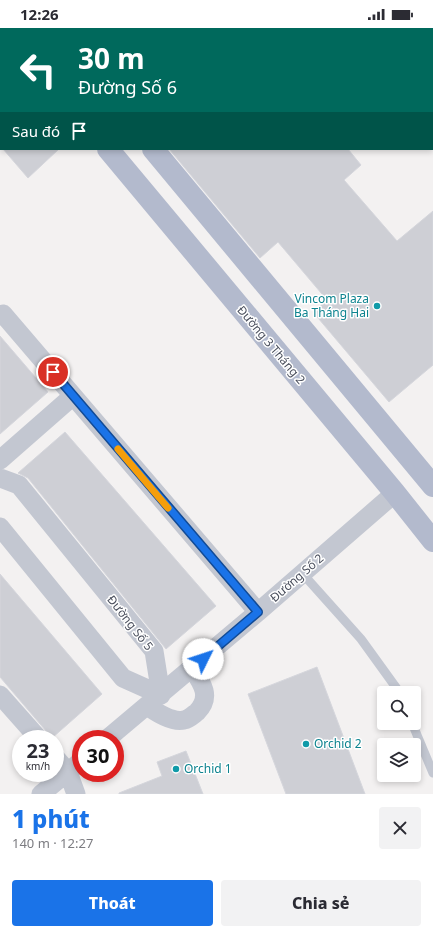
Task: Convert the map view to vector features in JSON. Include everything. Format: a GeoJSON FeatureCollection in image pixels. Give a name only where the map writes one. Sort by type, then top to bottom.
{"type":"FeatureCollection","features":[{"type":"Feature","properties":{"kind":"main road","name":"Đường 3 Tháng 2"},"geometry":{"type":"LineString","coordinates":[[109,150],[395,493],[433,541]]}},
{"type":"Feature","properties":{"kind":"main road"},"geometry":{"type":"LineString","coordinates":[[154,150],[433,486]]}},
{"type":"Feature","properties":{"kind":"street"},"geometry":{"type":"LineString","coordinates":[[1,315],[73,396],[258,612]]}},
{"type":"Feature","properties":{"kind":"street"},"geometry":{"type":"LineString","coordinates":[[0,460],[73,396]]}},
{"type":"Feature","properties":{"kind":"street","name":"Đường Số 5"},"geometry":{"type":"LineString","coordinates":[[0,478],[19,485],[154,651],[154,700]]}},
{"type":"Feature","properties":{"kind":"street","name":"Đường Số 2"},"geometry":{"type":"LineString","coordinates":[[119,730],[395,493]]}},
{"type":"Feature","properties":{"kind":"street"},"geometry":{"type":"LineString","coordinates":[[0,527],[123,678],[154,700],[160,715],[183,721],[193,716],[202,707],[205,697],[203,685],[192,668]]}},
{"type":"Feature","properties":{"kind":"street"},"geometry":{"type":"LineString","coordinates":[[0,695],[31,730]]}},
{"type":"Feature","properties":{"kind":"street"},"geometry":{"type":"LineString","coordinates":[[41,794],[72,768]]}},
{"type":"Feature","properties":{"kind":"street"},"geometry":{"type":"LineString","coordinates":[[75,782],[76,794]]}},
{"type":"Feature","properties":{"kind":"lane"},"geometry":{"type":"LineString","coordinates":[[302,573],[361,639],[395,686]]}},
{"type":"Feature","properties":{"kind":"lane"},"geometry":{"type":"LineString","coordinates":[[415,730],[433,773]]}},
{"type":"Feature","properties":{"kind":"building"},"geometry":{"type":"Polygon","coordinates":[[[4,150],[58,150],[28,178],[4,150]]]}},
{"type":"Feature","properties":{"kind":"building"},"geometry":{"type":"Polygon","coordinates":[[[170,150],[349,150],[361,165],[344,180],[397,241],[433,211],[433,365],[389,402],[313,312],[327,300],[278,242],[260,258],[170,150]]]}},
{"type":"Feature","properties":{"kind":"building"},"geometry":{"type":"Polygon","coordinates":[[[0,336],[48,392],[0,434],[0,336]]]}},
{"type":"Feature","properties":{"kind":"building"},"geometry":{"type":"Polygon","coordinates":[[[65,432],[216,606],[166,649],[28,478],[18,473],[65,432]]]}},
{"type":"Feature","properties":{"kind":"building"},"geometry":{"type":"Polygon","coordinates":[[[0,574],[102,694],[61,730],[45,730],[0,677],[0,574]]]}},
{"type":"Feature","properties":{"kind":"building","name":"Orchid 2"},"geometry":{"type":"Polygon","coordinates":[[[317,667],[365,794],[286,794],[248,694],[317,667]]]}},
{"type":"Feature","properties":{"kind":"building","name":"Orchid 1"},"geometry":{"type":"Polygon","coordinates":[[[186,751],[203,794],[119,794],[162,776],[157,762],[186,751]]]}},
{"type":"Feature","properties":{"kind":"slow traffic"},"geometry":{"type":"LineString","coordinates":[[118,449],[168,508]]}},
{"type":"Feature","properties":{"kind":"place","name":"Vincom Plaza Ba Tháng Hai"},"geometry":{"type":"Point","coordinates":[377,306]}},
{"type":"Feature","properties":{"kind":"place","name":"Orchid 2"},"geometry":{"type":"Point","coordinates":[306,744]}},
{"type":"Feature","properties":{"kind":"place","name":"Orchid 1"},"geometry":{"type":"Point","coordinates":[176,769]}},
{"type":"Feature","properties":{"kind":"route"},"geometry":{"type":"LineString","coordinates":[[53,372],[258,612],[203,659]]}}]}
